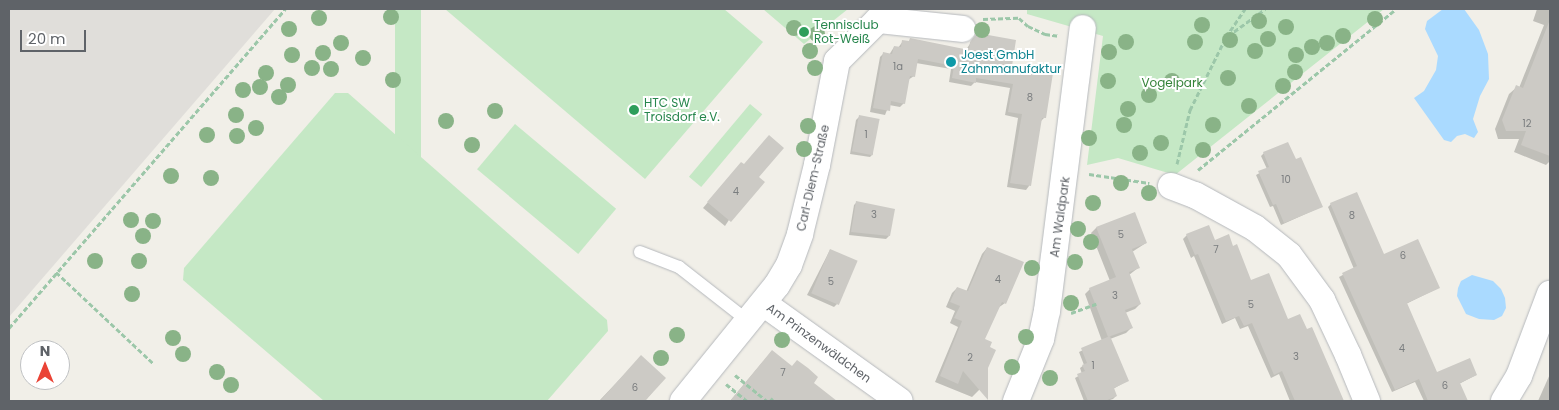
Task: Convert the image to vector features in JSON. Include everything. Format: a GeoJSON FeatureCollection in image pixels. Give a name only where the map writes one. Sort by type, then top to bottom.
{"type":"FeatureCollection","features":[{"type":"Feature","properties":{"kind":"street","name":"Carl-Diem-Straße"},"geometry":{"type":"LineString","coordinates":[[683,401],[755,312],[790,265],[817,166],[837,61],[878,20],[963,29]]}},
{"type":"Feature","properties":{"kind":"street","name":"Am Waldpark"},"geometry":{"type":"LineString","coordinates":[[1016,401],[1041,339],[1047,312],[1082,33]]}},
{"type":"Feature","properties":{"kind":"street"},"geometry":{"type":"LineString","coordinates":[[1171,186],[1195,195],[1255,228],[1289,256],[1322,300],[1367,401]]}},
{"type":"Feature","properties":{"kind":"street"},"geometry":{"type":"LineString","coordinates":[[1504,401],[1518,376],[1550,294]]}},
{"type":"Feature","properties":{"kind":"street","name":"Am Prinzenwäldchen"},"geometry":{"type":"LineString","coordinates":[[755,312],[900,401]]}},
{"type":"Feature","properties":{"kind":"lane"},"geometry":{"type":"LineString","coordinates":[[640,252],[679,267],[755,312]]}},
{"type":"Feature","properties":{"kind":"path"},"geometry":{"type":"LineString","coordinates":[[9,328],[285,9]]}},
{"type":"Feature","properties":{"kind":"path"},"geometry":{"type":"LineString","coordinates":[[1171,186],[1190,110],[1226,37],[1245,9]]}},
{"type":"Feature","properties":{"kind":"path"},"geometry":{"type":"LineString","coordinates":[[1226,37],[1265,9]]}},
{"type":"Feature","properties":{"kind":"path"},"geometry":{"type":"LineString","coordinates":[[1066,169],[1171,186],[1205,165],[1396,9]]}},
{"type":"Feature","properties":{"kind":"path"},"geometry":{"type":"LineString","coordinates":[[963,29],[984,18],[1019,18],[1045,34],[1082,33]]}},
{"type":"Feature","properties":{"kind":"path"},"geometry":{"type":"LineString","coordinates":[[56,272],[154,364]]}},
{"type":"Feature","properties":{"kind":"path"},"geometry":{"type":"LineString","coordinates":[[734,374],[770,400]]}},
{"type":"Feature","properties":{"kind":"path"},"geometry":{"type":"LineString","coordinates":[[719,378],[747,401]]}},
{"type":"Feature","properties":{"kind":"shaded area"},"geometry":{"type":"Polygon","coordinates":[[[9,9],[275,9],[9,317],[9,9]]]}},
{"type":"Feature","properties":{"kind":"green space"},"geometry":{"type":"Polygon","coordinates":[[[395,9],[421,9],[421,329],[395,329],[395,9]]]}},
{"type":"Feature","properties":{"kind":"green space","name":"HTC SW Troisdorf e.V."},"geometry":{"type":"Polygon","coordinates":[[[445,9],[724,9],[763,42],[645,179],[445,9]]]}},
{"type":"Feature","properties":{"kind":"green space","name":"Tennisclub Rot-Weiß"},"geometry":{"type":"Polygon","coordinates":[[[763,9],[848,9],[804,44],[763,9]]]}},
{"type":"Feature","properties":{"kind":"green space","name":"Vogelpark"},"geometry":{"type":"Polygon","coordinates":[[[1027,9],[1384,9],[1175,175],[1118,158],[1087,165],[1103,36],[1027,14],[1027,9]]]}},
{"type":"Feature","properties":{"kind":"green space"},"geometry":{"type":"Polygon","coordinates":[[[335,93],[348,93],[607,320],[608,331],[547,401],[324,401],[183,280],[184,268],[335,93]]]}},
{"type":"Feature","properties":{"kind":"green space"},"geometry":{"type":"Polygon","coordinates":[[[750,104],[762,114],[701,187],[689,177],[750,104]]]}},
{"type":"Feature","properties":{"kind":"green space"},"geometry":{"type":"Polygon","coordinates":[[[515,124],[616,209],[578,254],[477,169],[515,124]]]}},
{"type":"Feature","properties":{"kind":"water"},"geometry":{"type":"Polygon","coordinates":[[[1443,9],[1464,9],[1479,30],[1488,54],[1489,79],[1480,96],[1473,119],[1478,132],[1474,138],[1465,134],[1457,136],[1451,142],[1444,140],[1414,98],[1424,91],[1436,70],[1438,56],[1425,29],[1427,21],[1443,9]]]}},
{"type":"Feature","properties":{"kind":"water"},"geometry":{"type":"Polygon","coordinates":[[[1472,275],[1493,281],[1501,289],[1505,298],[1506,308],[1502,316],[1494,320],[1479,319],[1466,314],[1457,296],[1458,288],[1461,281],[1472,275]]]}},
{"type":"Feature","properties":{"kind":"building"},"geometry":{"type":"Polygon","coordinates":[[[1549,22],[1550,156],[1521,145],[1526,131],[1506,131],[1502,120],[1516,85],[1523,88],[1549,22]]]}},
{"type":"Feature","properties":{"kind":"building"},"geometry":{"type":"Polygon","coordinates":[[[977,33],[1016,40],[1012,66],[1053,73],[1046,118],[1042,118],[1031,186],[1010,183],[1022,114],[1008,112],[1013,84],[976,78],[976,83],[952,78],[954,66],[918,59],[915,77],[910,76],[905,104],[891,101],[890,111],[873,108],[883,52],[892,54],[894,46],[901,47],[902,40],[909,41],[910,38],[969,50],[970,42],[977,33]]]}},
{"type":"Feature","properties":{"kind":"building"},"geometry":{"type":"Polygon","coordinates":[[[859,115],[880,119],[873,155],[852,151],[859,115]]]}},
{"type":"Feature","properties":{"kind":"building"},"geometry":{"type":"Polygon","coordinates":[[[769,135],[784,148],[759,177],[765,182],[731,222],[707,202],[741,162],[744,164],[769,135]]]}},
{"type":"Feature","properties":{"kind":"building"},"geometry":{"type":"Polygon","coordinates":[[[1288,142],[1296,159],[1301,157],[1323,207],[1284,223],[1276,204],[1273,205],[1258,171],[1269,167],[1263,152],[1288,142]]]}},
{"type":"Feature","properties":{"kind":"building"},"geometry":{"type":"Polygon","coordinates":[[[1357,192],[1384,254],[1418,239],[1440,288],[1407,303],[1437,372],[1470,358],[1477,375],[1460,383],[1468,401],[1428,401],[1419,379],[1395,390],[1342,273],[1357,266],[1330,203],[1357,192]]]}},
{"type":"Feature","properties":{"kind":"building"},"geometry":{"type":"Polygon","coordinates":[[[856,201],[895,209],[890,236],[851,232],[856,201]]]}},
{"type":"Feature","properties":{"kind":"building"},"geometry":{"type":"Polygon","coordinates":[[[1135,212],[1147,243],[1132,249],[1140,268],[1129,272],[1141,304],[1125,310],[1133,328],[1108,337],[1089,288],[1116,277],[1096,227],[1135,212]]]}},
{"type":"Feature","properties":{"kind":"building"},"geometry":{"type":"Polygon","coordinates":[[[1209,225],[1215,240],[1229,234],[1233,246],[1237,244],[1251,280],[1269,273],[1288,319],[1300,314],[1307,329],[1312,327],[1344,401],[1295,401],[1282,371],[1274,375],[1252,323],[1244,326],[1239,316],[1226,321],[1198,254],[1195,255],[1186,234],[1209,225]]]}},
{"type":"Feature","properties":{"kind":"building"},"geometry":{"type":"Polygon","coordinates":[[[987,247],[1024,262],[1006,304],[1002,302],[985,339],[992,342],[990,347],[996,350],[988,368],[988,400],[963,371],[958,384],[940,376],[962,321],[954,318],[960,306],[950,302],[957,287],[968,291],[987,247]]]}},
{"type":"Feature","properties":{"kind":"building"},"geometry":{"type":"Polygon","coordinates":[[[830,249],[858,261],[839,305],[811,293],[830,249]]]}},
{"type":"Feature","properties":{"kind":"building"},"geometry":{"type":"Polygon","coordinates":[[[1110,336],[1129,381],[1114,388],[1117,396],[1105,401],[1088,401],[1077,374],[1085,371],[1082,365],[1087,363],[1081,348],[1110,336]]]}},
{"type":"Feature","properties":{"kind":"building"},"geometry":{"type":"Polygon","coordinates":[[[772,350],[792,366],[797,360],[808,368],[818,377],[814,383],[837,401],[730,401],[772,350]]]}},
{"type":"Feature","properties":{"kind":"building"},"geometry":{"type":"Polygon","coordinates":[[[641,355],[666,378],[645,401],[600,401],[641,355]]]}},
{"type":"Feature","properties":{"kind":"place","name":"Tennisclub Rot-Weiß"},"geometry":{"type":"Point","coordinates":[804,32]}},
{"type":"Feature","properties":{"kind":"place","name":"Joest GmbH Zahnmanufaktur"},"geometry":{"type":"Point","coordinates":[951,62]}},
{"type":"Feature","properties":{"kind":"place","name":"HTC SW Troisdorf e.V."},"geometry":{"type":"Point","coordinates":[634,110]}}]}
